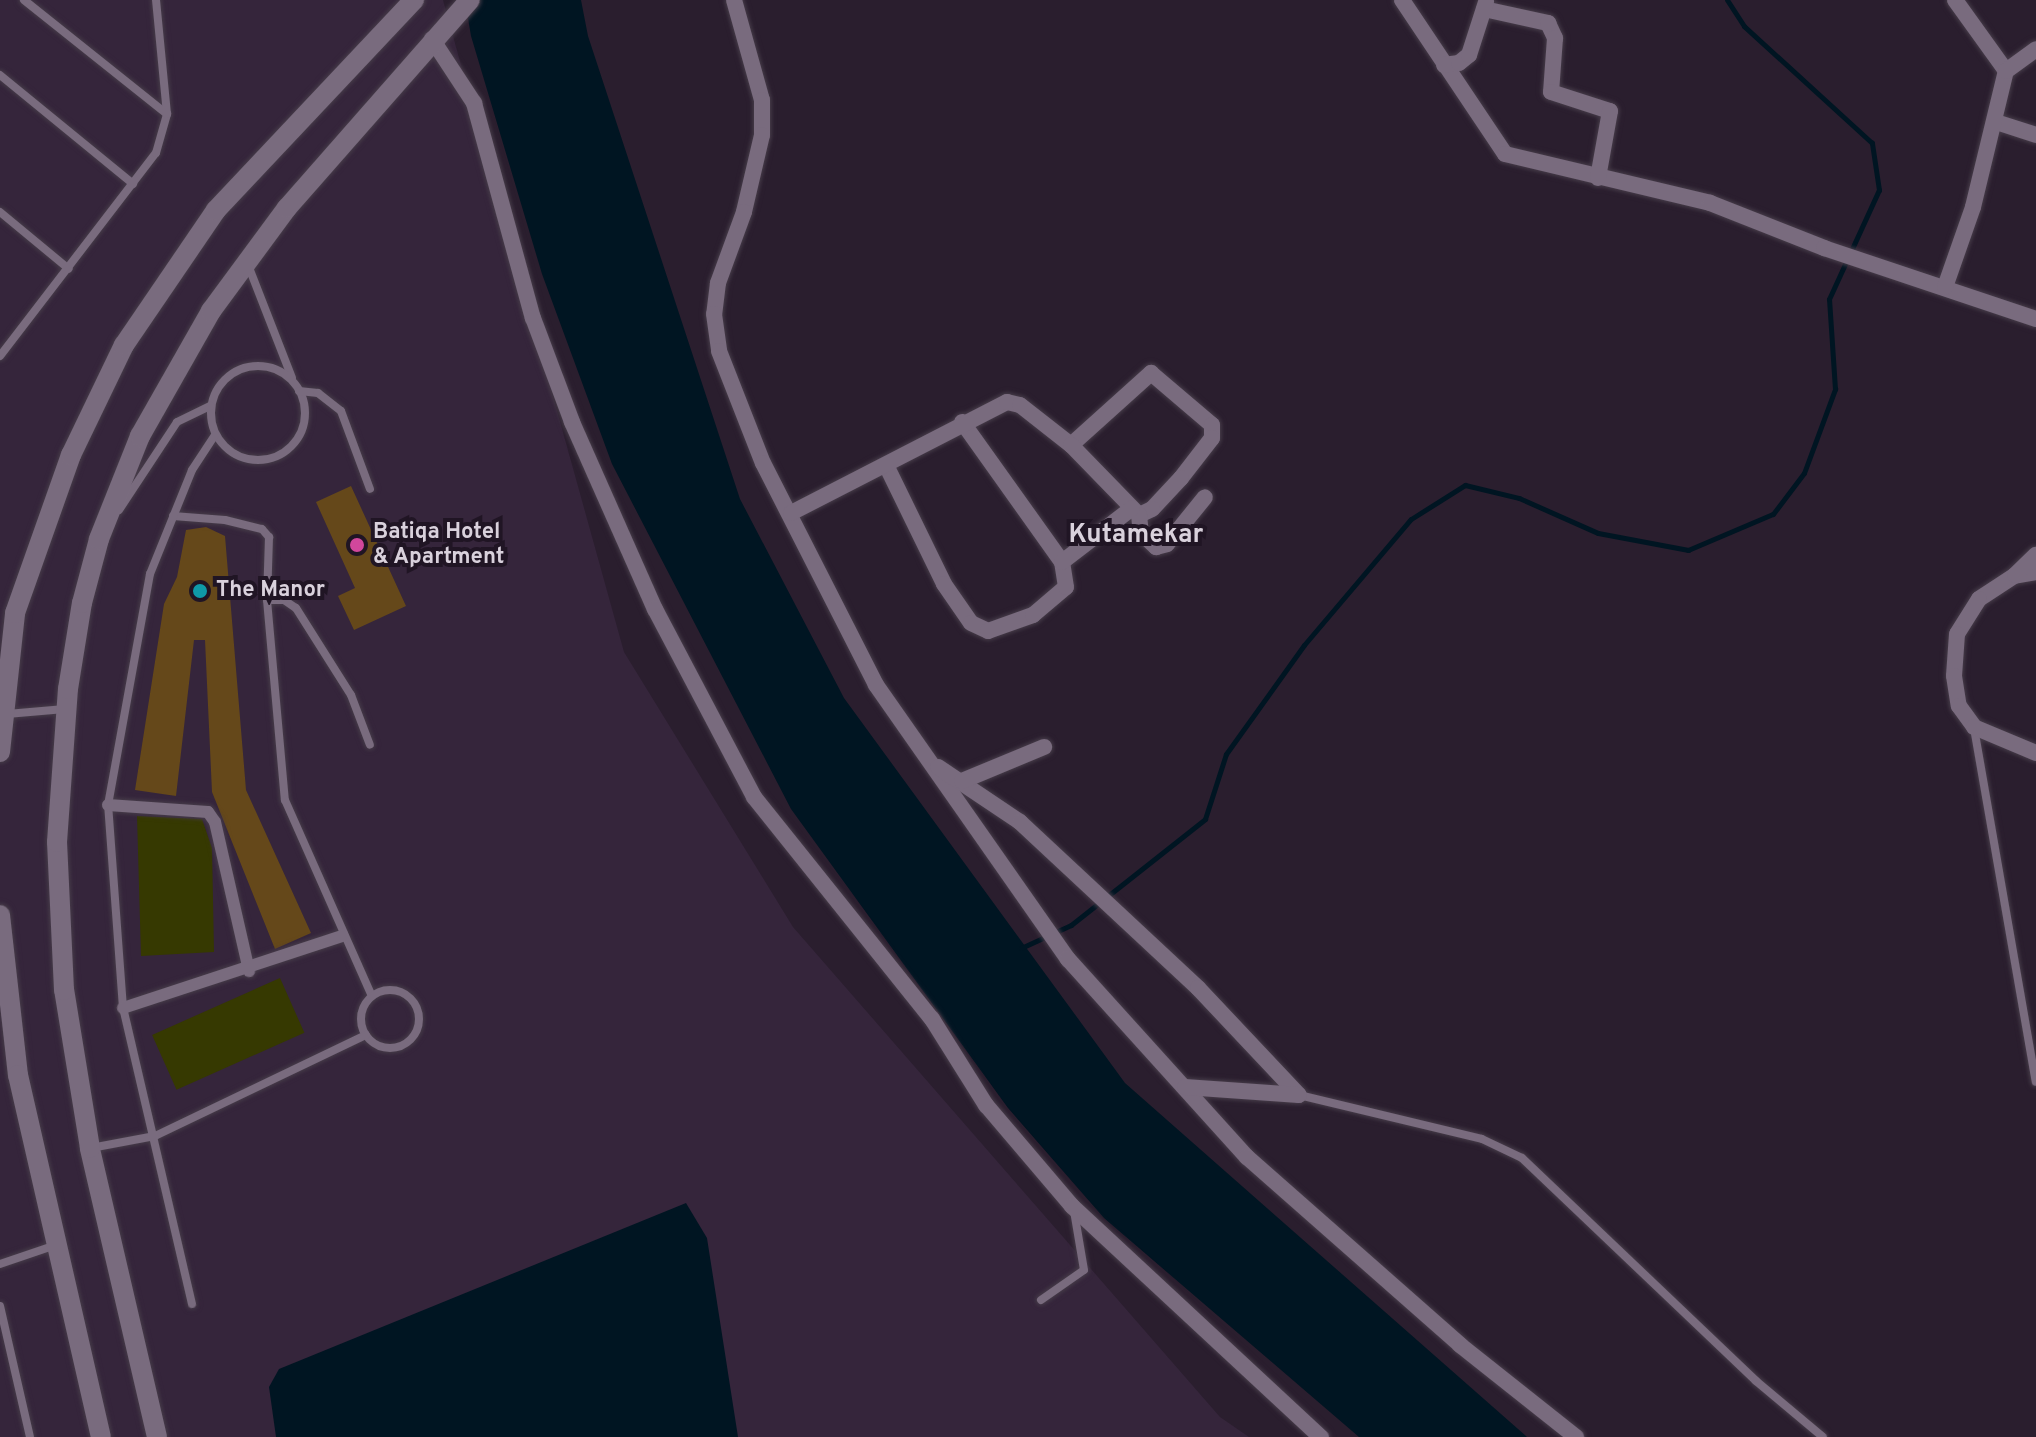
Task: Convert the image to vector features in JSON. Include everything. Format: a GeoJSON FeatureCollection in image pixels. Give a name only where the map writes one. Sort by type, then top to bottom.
{"type":"FeatureCollection","features":[{"type":"Feature","properties":{"kind":"street"},"geometry":{"type":"LineString","coordinates":[[0,752],[1,714],[15,613],[40,533],[71,455],[124,345],[216,210],[414,0]]}},
{"type":"Feature","properties":{"kind":"street"},"geometry":{"type":"LineString","coordinates":[[734,0],[762,100],[762,135],[744,212],[718,283],[714,314],[733,392],[839,619],[930,762],[1068,959],[1247,1157],[1460,1345],[1576,1437]]}},
{"type":"Feature","properties":{"kind":"street"},"geometry":{"type":"LineString","coordinates":[[1402,0],[1499,150],[1598,178],[1710,203],[1824,248],[2036,319]]}},
{"type":"Feature","properties":{"kind":"street"},"geometry":{"type":"LineString","coordinates":[[1955,0],[2006,71]]}},
{"type":"Feature","properties":{"kind":"street"},"geometry":{"type":"LineString","coordinates":[[157,1437],[90,1148],[64,990],[57,878],[66,709],[73,646],[99,539],[140,436],[185,352],[246,261],[432,39],[466,4]]}},
{"type":"Feature","properties":{"kind":"street"},"geometry":{"type":"LineString","coordinates":[[1444,65],[1469,55],[1485,4],[1548,23],[1555,38],[1551,92],[1610,111],[1598,178]]}},
{"type":"Feature","properties":{"kind":"street"},"geometry":{"type":"LineString","coordinates":[[432,39],[474,103],[533,318],[572,422],[655,609],[728,750],[770,818],[932,1019],[986,1105],[1072,1206],[1321,1437]]}},
{"type":"Feature","properties":{"kind":"street"},"geometry":{"type":"LineString","coordinates":[[1945,287],[1996,122],[2006,71],[2036,49]]}},
{"type":"Feature","properties":{"kind":"street"},"geometry":{"type":"LineString","coordinates":[[1996,122],[2036,135]]}},
{"type":"Feature","properties":{"kind":"street"},"geometry":{"type":"LineString","coordinates":[[1062,562],[1136,511],[1152,509],[1212,438],[1212,425],[1151,373],[1071,445]]}},
{"type":"Feature","properties":{"kind":"street"},"geometry":{"type":"LineString","coordinates":[[791,513],[887,467],[962,422],[1007,402],[1020,405],[1071,445],[1136,511],[1141,533],[1162,547],[1205,497]]}},
{"type":"Feature","properties":{"kind":"street"},"geometry":{"type":"LineString","coordinates":[[887,467],[944,584],[979,629],[1011,626],[1058,598],[1068,577],[1062,562],[962,422]]}},
{"type":"Feature","properties":{"kind":"street"},"geometry":{"type":"LineString","coordinates":[[2036,555],[2014,576],[1979,599],[1957,634],[1954,676],[1959,706],[1974,727],[2036,753]]}},
{"type":"Feature","properties":{"kind":"street"},"geometry":{"type":"LineString","coordinates":[[2014,576],[2036,572]]}},
{"type":"Feature","properties":{"kind":"street"},"geometry":{"type":"LineString","coordinates":[[962,781],[1044,747]]}},
{"type":"Feature","properties":{"kind":"street"},"geometry":{"type":"LineString","coordinates":[[930,762],[993,799],[1198,988],[1299,1095]]}},
{"type":"Feature","properties":{"kind":"street"},"geometry":{"type":"LineString","coordinates":[[108,805],[208,812],[215,822],[249,971]]}},
{"type":"Feature","properties":{"kind":"street"},"geometry":{"type":"LineString","coordinates":[[0,915],[6,1036],[60,1244],[101,1437]]}},
{"type":"Feature","properties":{"kind":"street"},"geometry":{"type":"LineString","coordinates":[[123,1008],[249,971],[342,936]]}},
{"type":"Feature","properties":{"kind":"street"},"geometry":{"type":"LineString","coordinates":[[1185,1087],[1299,1095]]}},
{"type":"Feature","properties":{"kind":"lane"},"geometry":{"type":"LineString","coordinates":[[24,0],[167,114]]}},
{"type":"Feature","properties":{"kind":"lane"},"geometry":{"type":"LineString","coordinates":[[0,356],[156,153],[167,114],[156,0]]}},
{"type":"Feature","properties":{"kind":"lane"},"geometry":{"type":"LineString","coordinates":[[0,75],[133,184]]}},
{"type":"Feature","properties":{"kind":"lane"},"geometry":{"type":"LineString","coordinates":[[0,212],[69,269]]}},
{"type":"Feature","properties":{"kind":"lane"},"geometry":{"type":"LineString","coordinates":[[246,261],[299,391],[304,423],[287,450],[272,458],[247,459],[225,448],[215,435],[210,406],[223,380],[242,368],[262,366],[292,378]]}},
{"type":"Feature","properties":{"kind":"lane"},"geometry":{"type":"LineString","coordinates":[[299,391],[318,393],[341,411],[370,489]]}},
{"type":"Feature","properties":{"kind":"lane"},"geometry":{"type":"LineString","coordinates":[[99,539],[177,422],[210,406]]}},
{"type":"Feature","properties":{"kind":"lane"},"geometry":{"type":"LineString","coordinates":[[192,1304],[123,1008],[108,805],[150,574],[192,470],[215,435]]}},
{"type":"Feature","properties":{"kind":"lane"},"geometry":{"type":"LineString","coordinates":[[173,516],[196,515],[262,529],[271,549],[267,600],[285,800],[342,936],[372,996]]}},
{"type":"Feature","properties":{"kind":"lane"},"geometry":{"type":"LineString","coordinates":[[267,600],[284,600],[296,608],[351,695],[370,745]]}},
{"type":"Feature","properties":{"kind":"lane"},"geometry":{"type":"LineString","coordinates":[[1,714],[66,709]]}},
{"type":"Feature","properties":{"kind":"lane"},"geometry":{"type":"LineString","coordinates":[[1974,727],[2036,1082]]}},
{"type":"Feature","properties":{"kind":"lane"},"geometry":{"type":"LineString","coordinates":[[388,990],[404,993],[415,1004],[419,1020],[415,1035],[402,1045],[378,1045],[366,1035],[361,1014],[372,996],[388,990]]}},
{"type":"Feature","properties":{"kind":"lane"},"geometry":{"type":"LineString","coordinates":[[90,1148],[155,1136],[366,1035]]}},
{"type":"Feature","properties":{"kind":"lane"},"geometry":{"type":"LineString","coordinates":[[1299,1095],[1482,1139],[1522,1158],[1756,1381],[1823,1437]]}},
{"type":"Feature","properties":{"kind":"lane"},"geometry":{"type":"LineString","coordinates":[[1041,1300],[1084,1270],[1072,1206]]}},
{"type":"Feature","properties":{"kind":"lane"},"geometry":{"type":"LineString","coordinates":[[0,1264],[60,1244]]}},
{"type":"Feature","properties":{"kind":"lane"},"geometry":{"type":"LineString","coordinates":[[0,1306],[30,1437]]}},
{"type":"Feature","properties":{"kind":"shaded area"},"geometry":{"type":"Polygon","coordinates":[[[0,0],[443,0],[624,652],[793,927],[1220,1417],[1249,1437],[0,1437],[0,0]]]}},
{"type":"Feature","properties":{"kind":"shaded area"},"geometry":{"type":"Polygon","coordinates":[[[137,816],[202,819],[212,848],[214,952],[141,956],[137,816]]]}},
{"type":"Feature","properties":{"kind":"shaded area"},"geometry":{"type":"Polygon","coordinates":[[[280,978],[304,1033],[177,1090],[152,1035],[280,978]]]}},
{"type":"Feature","properties":{"kind":"water"},"geometry":{"type":"Polygon","coordinates":[[[465,0],[581,0],[588,36],[740,499],[844,698],[1125,1083],[1527,1437],[1359,1437],[1104,1218],[1008,1108],[791,809],[612,464],[542,274],[471,36],[465,0]]]}},
{"type":"Feature","properties":{"kind":"water"},"geometry":{"type":"Polygon","coordinates":[[[686,1203],[707,1238],[738,1437],[276,1437],[269,1387],[279,1369],[686,1203]]]}},
{"type":"Feature","properties":{"kind":"building","name":"Batiqa Hotel & Apartment"},"geometry":{"type":"Polygon","coordinates":[[[351,486],[406,606],[354,630],[338,596],[355,588],[316,502],[351,486]]]}},
{"type":"Feature","properties":{"kind":"building"},"geometry":{"type":"Polygon","coordinates":[[[206,527],[225,536],[246,790],[311,933],[275,949],[212,792],[205,640],[194,640],[176,796],[135,790],[164,604],[177,577],[186,530],[206,527]]]}},
{"type":"Feature","properties":{"kind":"waterway"},"geometry":{"type":"LineString","coordinates":[[1021,948],[1071,925],[1205,819],[1226,754],[1304,645],[1411,519],[1465,485],[1519,498],[1598,533],[1688,550],[1773,514],[1804,473],[1835,389],[1829,299],[1879,190],[1872,143],[1744,26],[1727,0]]}},
{"type":"Feature","properties":{"kind":"place","name":"Batiqa Hotel & Apartment"},"geometry":{"type":"Point","coordinates":[357,545]}},
{"type":"Feature","properties":{"kind":"place","name":"The Manor"},"geometry":{"type":"Point","coordinates":[200,591]}},
{"type":"Feature","properties":{"kind":"district","name":"Kutamekar"},"geometry":{"type":"Point","coordinates":[1136,536]}}]}
